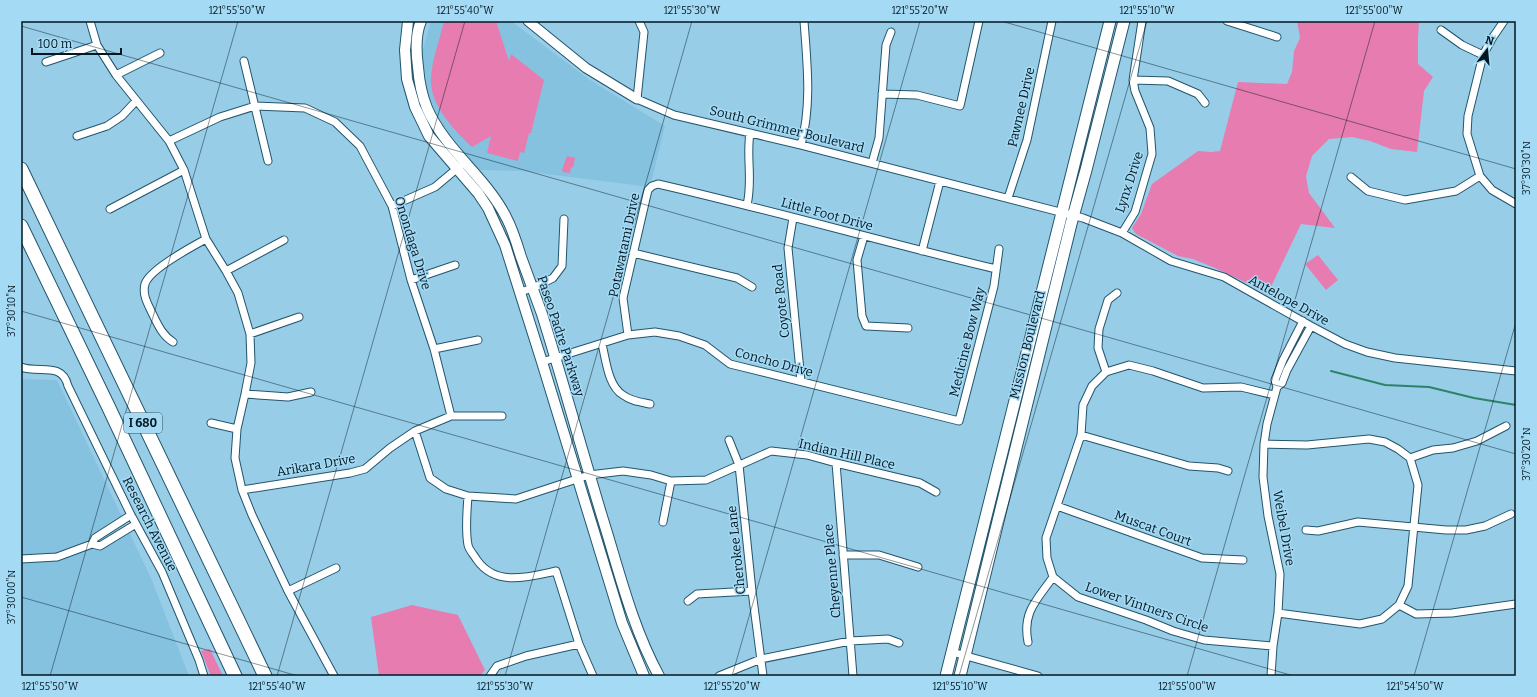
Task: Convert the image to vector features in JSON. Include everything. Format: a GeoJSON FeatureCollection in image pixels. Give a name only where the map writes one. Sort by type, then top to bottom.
{"type":"FeatureCollection","features":[{"type":"Feature","properties":{"kind":"highway","name":"I 680"},"geometry":{"type":"LineString","coordinates":[[21,169],[265,676]]}},
{"type":"Feature","properties":{"kind":"highway","name":"I 680"},"geometry":{"type":"LineString","coordinates":[[21,226],[109,408],[234,675]]}},
{"type":"Feature","properties":{"kind":"main road","name":"Paseo Padre Parkway"},"geometry":{"type":"LineString","coordinates":[[408,21],[405,50],[407,79],[415,107],[429,136],[484,185],[506,217],[533,288],[556,358],[589,475],[637,629],[647,655],[659,676]]}},
{"type":"Feature","properties":{"kind":"main road","name":"Paseo Padre Parkway"},"geometry":{"type":"LineString","coordinates":[[421,21],[418,28],[416,52],[419,76],[426,108],[496,224],[505,245],[622,624],[644,676]]}},
{"type":"Feature","properties":{"kind":"main road","name":"Mission Boulevard"},"geometry":{"type":"LineString","coordinates":[[946,676],[1110,21]]}},
{"type":"Feature","properties":{"kind":"main road","name":"Mission Boulevard"},"geometry":{"type":"LineString","coordinates":[[960,676],[1073,216],[1124,21]]}},
{"type":"Feature","properties":{"kind":"street"},"geometry":{"type":"LineString","coordinates":[[90,21],[97,45],[116,75],[169,141],[184,170],[206,239],[238,293],[250,334],[251,363],[237,429],[235,458],[242,490],[252,515],[288,591],[334,676]]}},
{"type":"Feature","properties":{"kind":"street","name":"South Grimmer Boulevard"},"geometry":{"type":"LineString","coordinates":[[528,21],[586,68],[637,99],[674,115],[872,163],[1062,213]]}},
{"type":"Feature","properties":{"kind":"street"},"geometry":{"type":"LineString","coordinates":[[637,99],[644,32],[639,21]]}},
{"type":"Feature","properties":{"kind":"street"},"geometry":{"type":"LineString","coordinates":[[800,145],[808,109],[808,72],[804,21]]}},
{"type":"Feature","properties":{"kind":"street"},"geometry":{"type":"LineString","coordinates":[[882,94],[917,95],[960,106],[979,21]]}},
{"type":"Feature","properties":{"kind":"street","name":"Pawnee Drive"},"geometry":{"type":"LineString","coordinates":[[1008,198],[1027,140],[1052,21]]}},
{"type":"Feature","properties":{"kind":"street","name":"Lynx Drive"},"geometry":{"type":"LineString","coordinates":[[1122,233],[1135,212],[1152,154],[1150,128],[1132,80],[1142,21]]}},
{"type":"Feature","properties":{"kind":"street"},"geometry":{"type":"LineString","coordinates":[[1227,21],[1277,37]]}},
{"type":"Feature","properties":{"kind":"street"},"geometry":{"type":"LineString","coordinates":[[1504,21],[1483,55],[1468,116],[1467,134],[1480,176],[1492,190],[1516,204]]}},
{"type":"Feature","properties":{"kind":"street"},"geometry":{"type":"LineString","coordinates":[[1442,30],[1462,45],[1483,55]]}},
{"type":"Feature","properties":{"kind":"street"},"geometry":{"type":"LineString","coordinates":[[872,163],[879,138],[886,45],[891,32]]}},
{"type":"Feature","properties":{"kind":"street"},"geometry":{"type":"LineString","coordinates":[[46,62],[97,45]]}},
{"type":"Feature","properties":{"kind":"street"},"geometry":{"type":"LineString","coordinates":[[116,75],[160,53]]}},
{"type":"Feature","properties":{"kind":"street"},"geometry":{"type":"LineString","coordinates":[[244,61],[268,161]]}},
{"type":"Feature","properties":{"kind":"street"},"geometry":{"type":"LineString","coordinates":[[1132,80],[1168,81],[1198,94],[1205,103]]}},
{"type":"Feature","properties":{"kind":"street"},"geometry":{"type":"LineString","coordinates":[[77,136],[107,126],[122,116],[136,101]]}},
{"type":"Feature","properties":{"kind":"street","name":"Onondaga Drive"},"geometry":{"type":"LineString","coordinates":[[169,141],[220,117],[255,106],[305,108],[335,122],[360,146],[392,206],[411,280],[434,349],[451,416]]}},
{"type":"Feature","properties":{"kind":"street"},"geometry":{"type":"LineString","coordinates":[[746,205],[750,184],[748,149],[750,133]]}},
{"type":"Feature","properties":{"kind":"street"},"geometry":{"type":"LineString","coordinates":[[392,206],[432,189],[460,165]]}},
{"type":"Feature","properties":{"kind":"street"},"geometry":{"type":"LineString","coordinates":[[110,209],[184,170]]}},
{"type":"Feature","properties":{"kind":"street"},"geometry":{"type":"LineString","coordinates":[[1351,177],[1368,191],[1405,200],[1456,191],[1480,176]]}},
{"type":"Feature","properties":{"kind":"street"},"geometry":{"type":"LineString","coordinates":[[922,251],[940,181]]}},
{"type":"Feature","properties":{"kind":"street","name":"Little Foot Drive"},"geometry":{"type":"LineString","coordinates":[[652,186],[658,184],[746,205],[996,269]]}},
{"type":"Feature","properties":{"kind":"street","name":"Potawatami Drive"},"geometry":{"type":"LineString","coordinates":[[628,335],[623,298],[648,190],[652,186]]}},
{"type":"Feature","properties":{"kind":"street","name":"Antelope Drive"},"geometry":{"type":"LineString","coordinates":[[1062,213],[1083,218],[1122,233],[1171,261],[1224,277],[1345,344],[1367,352],[1395,358],[1516,371]]}},
{"type":"Feature","properties":{"kind":"street","name":"Coyote Road"},"geometry":{"type":"LineString","coordinates":[[793,218],[788,248],[801,381]]}},
{"type":"Feature","properties":{"kind":"street"},"geometry":{"type":"LineString","coordinates":[[520,292],[533,288],[553,278],[562,266],[564,219]]}},
{"type":"Feature","properties":{"kind":"street"},"geometry":{"type":"LineString","coordinates":[[864,236],[857,260],[862,316],[866,326],[908,328]]}},
{"type":"Feature","properties":{"kind":"street"},"geometry":{"type":"LineString","coordinates":[[173,342],[160,330],[144,295],[145,283],[162,266],[206,239]]}},
{"type":"Feature","properties":{"kind":"street"},"geometry":{"type":"LineString","coordinates":[[226,271],[284,240]]}},
{"type":"Feature","properties":{"kind":"street","name":"Medicine Bow Way"},"geometry":{"type":"LineString","coordinates":[[959,421],[994,286],[999,249]]}},
{"type":"Feature","properties":{"kind":"street"},"geometry":{"type":"LineString","coordinates":[[633,253],[737,278],[752,287]]}},
{"type":"Feature","properties":{"kind":"street"},"geometry":{"type":"LineString","coordinates":[[411,280],[455,265]]}},
{"type":"Feature","properties":{"kind":"street"},"geometry":{"type":"LineString","coordinates":[[1106,372],[1098,348],[1099,329],[1108,300],[1117,293]]}},
{"type":"Feature","properties":{"kind":"street"},"geometry":{"type":"LineString","coordinates":[[250,334],[299,317]]}},
{"type":"Feature","properties":{"kind":"street","name":"Weibel Drive"},"geometry":{"type":"LineString","coordinates":[[1277,387],[1275,380],[1283,360],[1303,321]]}},
{"type":"Feature","properties":{"kind":"street","name":"Weibel Drive"},"geometry":{"type":"LineString","coordinates":[[1270,675],[1278,613],[1280,574],[1268,516],[1263,477],[1264,444],[1267,424],[1277,387],[1282,383],[1293,358],[1311,326]]}},
{"type":"Feature","properties":{"kind":"street","name":"Concho Drive"},"geometry":{"type":"LineString","coordinates":[[542,362],[628,335],[655,332],[679,336],[705,345],[730,364],[959,421]]}},
{"type":"Feature","properties":{"kind":"street"},"geometry":{"type":"LineString","coordinates":[[434,349],[478,340]]}},
{"type":"Feature","properties":{"kind":"street"},"geometry":{"type":"LineString","coordinates":[[602,344],[611,379],[615,388],[622,395],[650,404]]}},
{"type":"Feature","properties":{"kind":"street"},"geometry":{"type":"LineString","coordinates":[[1028,642],[1026,631],[1028,612],[1053,577],[1047,558],[1046,538],[1081,435],[1083,405],[1092,386],[1106,372],[1129,365],[1153,371],[1203,388],[1241,387],[1274,395]]}},
{"type":"Feature","properties":{"kind":"street","name":"Research Avenue"},"geometry":{"type":"LineString","coordinates":[[21,367],[55,371],[62,373],[67,379],[68,386],[131,515],[162,572],[199,660],[204,676]]}},
{"type":"Feature","properties":{"kind":"street"},"geometry":{"type":"LineString","coordinates":[[245,394],[288,397],[311,392]]}},
{"type":"Feature","properties":{"kind":"street"},"geometry":{"type":"LineString","coordinates":[[451,416],[502,416]]}},
{"type":"Feature","properties":{"kind":"street","name":"Arikara Drive"},"geometry":{"type":"LineString","coordinates":[[242,490],[350,473],[364,469],[390,448],[415,431],[451,416]]}},
{"type":"Feature","properties":{"kind":"street"},"geometry":{"type":"LineString","coordinates":[[211,423],[237,429]]}},
{"type":"Feature","properties":{"kind":"street"},"geometry":{"type":"LineString","coordinates":[[1410,458],[1433,450],[1453,448],[1477,442],[1506,426]]}},
{"type":"Feature","properties":{"kind":"street","name":"Indian Hill Place"},"geometry":{"type":"LineString","coordinates":[[415,431],[430,478],[446,489],[468,496],[516,499],[589,475],[623,471],[651,475],[671,480],[706,480],[771,451],[808,455],[920,483],[936,492]]}},
{"type":"Feature","properties":{"kind":"street"},"geometry":{"type":"LineString","coordinates":[[1081,435],[1188,466],[1218,468],[1228,471]]}},
{"type":"Feature","properties":{"kind":"street"},"geometry":{"type":"LineString","coordinates":[[1264,444],[1307,445],[1369,439],[1385,442],[1410,458],[1418,485],[1408,586],[1399,605],[1382,619],[1360,624],[1278,613]]}},
{"type":"Feature","properties":{"kind":"street","name":"Cherokee Lane"},"geometry":{"type":"LineString","coordinates":[[729,440],[739,465],[752,591],[763,676]]}},
{"type":"Feature","properties":{"kind":"street","name":"Cheyenne Place"},"geometry":{"type":"LineString","coordinates":[[836,463],[853,676]]}},
{"type":"Feature","properties":{"kind":"street"},"geometry":{"type":"LineString","coordinates":[[663,522],[671,480]]}},
{"type":"Feature","properties":{"kind":"street"},"geometry":{"type":"LineString","coordinates":[[468,496],[466,530],[468,547],[482,567],[498,577],[520,578],[556,571],[579,644],[593,676]]}},
{"type":"Feature","properties":{"kind":"street","name":"Muscat Court"},"geometry":{"type":"LineString","coordinates":[[1057,506],[1202,558],[1243,560]]}},
{"type":"Feature","properties":{"kind":"street"},"geometry":{"type":"LineString","coordinates":[[1306,530],[1318,531],[1358,522],[1446,530],[1466,530],[1485,526],[1511,514]]}},
{"type":"Feature","properties":{"kind":"street"},"geometry":{"type":"LineString","coordinates":[[92,544],[95,538],[131,515]]}},
{"type":"Feature","properties":{"kind":"street"},"geometry":{"type":"LineString","coordinates":[[21,559],[57,557],[92,544],[100,546],[136,524]]}},
{"type":"Feature","properties":{"kind":"street"},"geometry":{"type":"LineString","coordinates":[[843,555],[879,555],[918,567]]}},
{"type":"Feature","properties":{"kind":"street"},"geometry":{"type":"LineString","coordinates":[[288,591],[336,568]]}},
{"type":"Feature","properties":{"kind":"street","name":"Lower Vintners Circle"},"geometry":{"type":"LineString","coordinates":[[1053,577],[1078,597],[1146,620],[1173,631],[1204,640],[1273,646]]}},
{"type":"Feature","properties":{"kind":"street"},"geometry":{"type":"LineString","coordinates":[[688,601],[697,594],[752,591]]}},
{"type":"Feature","properties":{"kind":"street"},"geometry":{"type":"LineString","coordinates":[[1399,605],[1416,614],[1452,613],[1516,604]]}},
{"type":"Feature","properties":{"kind":"street"},"geometry":{"type":"LineString","coordinates":[[719,676],[761,659],[850,640],[888,639],[899,643]]}},
{"type":"Feature","properties":{"kind":"street"},"geometry":{"type":"LineString","coordinates":[[490,676],[497,666],[526,656],[579,644]]}},
{"type":"Feature","properties":{"kind":"street"},"geometry":{"type":"LineString","coordinates":[[952,652],[1014,673],[1038,676]]}},
{"type":"Feature","properties":{"kind":"shaded area"},"geometry":{"type":"Polygon","coordinates":[[[431,21],[511,21],[590,80],[665,126],[650,187],[522,171],[479,170],[443,126],[428,95],[422,52],[431,21]]]}},
{"type":"Feature","properties":{"kind":"shaded area"},"geometry":{"type":"Polygon","coordinates":[[[444,21],[496,21],[509,61],[511,54],[544,80],[531,133],[529,133],[524,153],[520,152],[518,161],[487,153],[491,136],[472,147],[451,125],[438,107],[431,88],[431,78],[434,56],[444,21]]]}},
{"type":"Feature","properties":{"kind":"shaded area"},"geometry":{"type":"Polygon","coordinates":[[[1297,21],[1419,21],[1418,64],[1433,77],[1424,91],[1417,152],[1391,149],[1370,141],[1352,137],[1329,139],[1312,156],[1306,176],[1309,193],[1335,228],[1301,224],[1268,293],[1215,268],[1193,259],[1178,256],[1136,234],[1132,228],[1141,214],[1152,184],[1198,151],[1220,151],[1238,82],[1287,84],[1292,72],[1294,51],[1300,38],[1297,21]]]}},
{"type":"Feature","properties":{"kind":"shaded area"},"geometry":{"type":"Polygon","coordinates":[[[567,156],[575,158],[573,168],[571,167],[570,173],[563,172],[562,170],[567,156]]]}},
{"type":"Feature","properties":{"kind":"shaded area"},"geometry":{"type":"Polygon","coordinates":[[[1318,255],[1338,280],[1326,290],[1305,264],[1318,255]]]}},
{"type":"Feature","properties":{"kind":"shaded area"},"geometry":{"type":"Polygon","coordinates":[[[21,379],[57,380],[151,578],[189,676],[21,676],[21,379]]]}},
{"type":"Feature","properties":{"kind":"shaded area"},"geometry":{"type":"Polygon","coordinates":[[[412,605],[458,615],[485,670],[480,676],[379,676],[371,617],[412,605]]]}},
{"type":"Feature","properties":{"kind":"shaded area"},"geometry":{"type":"Polygon","coordinates":[[[210,649],[223,676],[211,676],[201,651],[210,649]]]}},
{"type":"Feature","properties":{"kind":"waterway"},"geometry":{"type":"LineString","coordinates":[[1331,371],[1385,385],[1429,387],[1474,398],[1516,405]]}}]}
